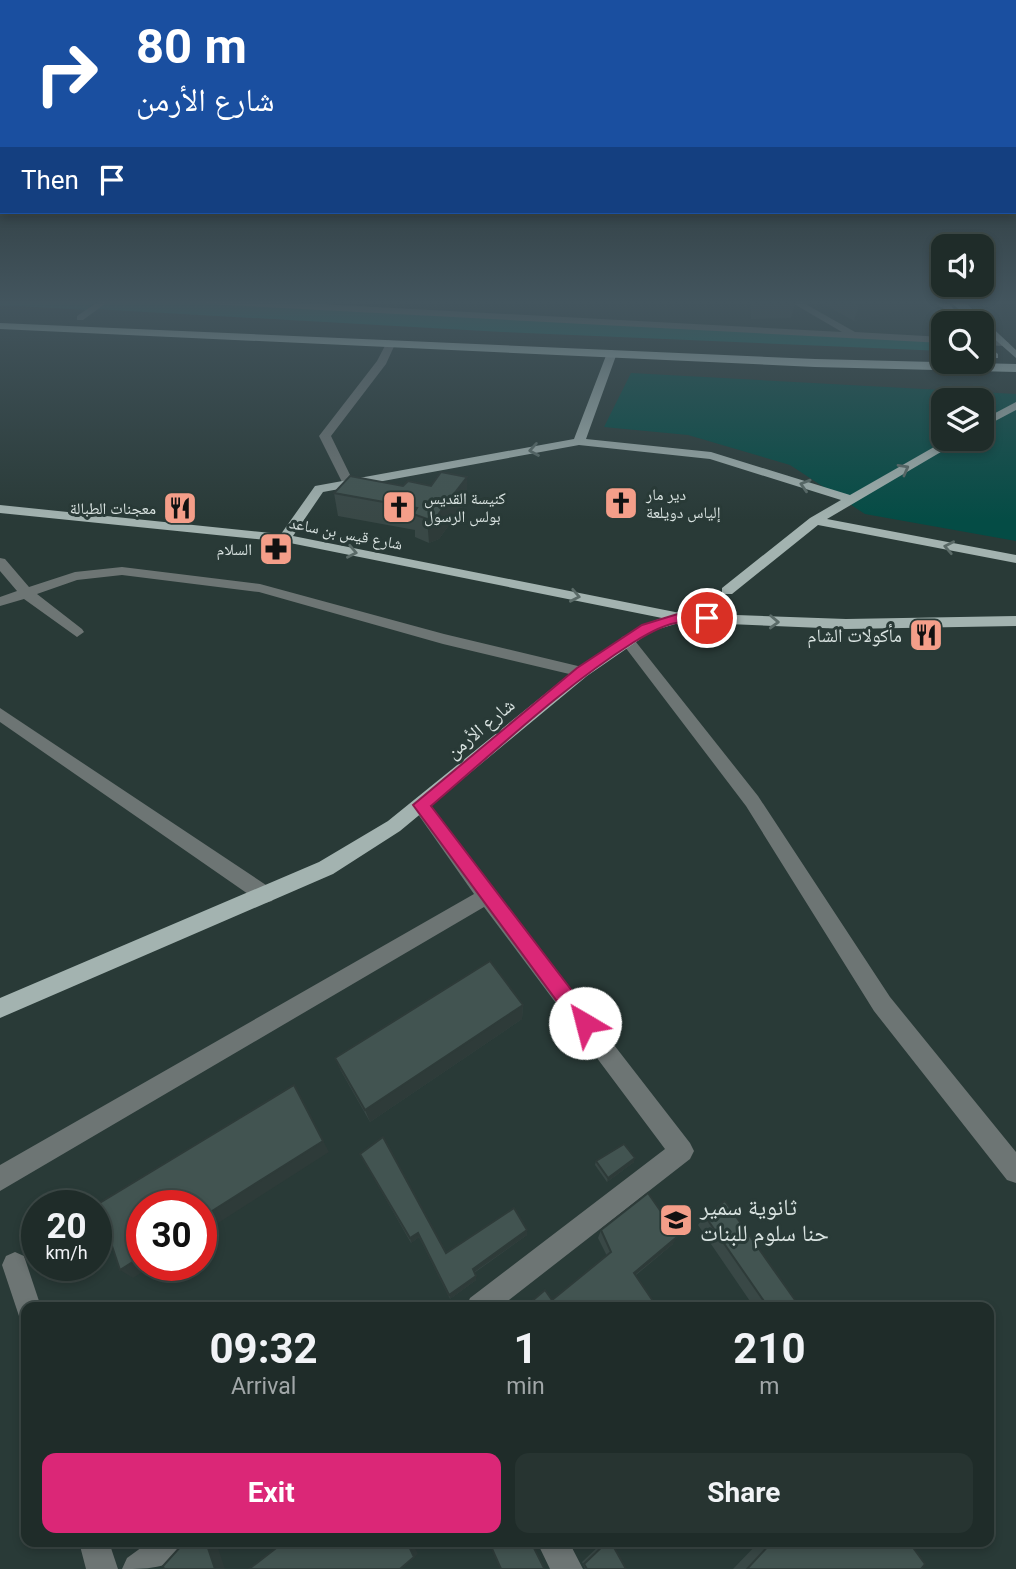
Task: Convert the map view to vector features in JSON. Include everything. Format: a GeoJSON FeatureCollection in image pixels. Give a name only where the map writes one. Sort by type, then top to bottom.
{"type":"FeatureCollection","features":[{"type":"Feature","properties":{"kind":"main road"},"geometry":{"type":"LineString","coordinates":[[579,442],[604,374]]}},
{"type":"Feature","properties":{"kind":"main road"},"geometry":{"type":"LineString","coordinates":[[994,418],[1016,405]]}},
{"type":"Feature","properties":{"kind":"main road"},"geometry":{"type":"LineString","coordinates":[[285,538],[318,489],[579,442],[711,456],[851,499]]}},
{"type":"Feature","properties":{"kind":"main road"},"geometry":{"type":"LineString","coordinates":[[727,592],[815,521],[936,451]]}},
{"type":"Feature","properties":{"kind":"main road","name":"شارع قيس بن ساعد"},"geometry":{"type":"LineString","coordinates":[[0,509],[285,538],[681,617]]}},
{"type":"Feature","properties":{"kind":"main road"},"geometry":{"type":"LineString","coordinates":[[815,521],[1016,559]]}},
{"type":"Feature","properties":{"kind":"main road","name":"شارع الأرمن"},"geometry":{"type":"LineString","coordinates":[[0,1008],[327,869],[361,849],[421,805],[582,672],[647,628],[681,617],[846,624],[1016,621]]}},
{"type":"Feature","properties":{"kind":"street"},"geometry":{"type":"LineString","coordinates":[[348,483],[325,436],[373,374]]}},
{"type":"Feature","properties":{"kind":"street"},"geometry":{"type":"LineString","coordinates":[[0,562],[26,593],[77,632]]}},
{"type":"Feature","properties":{"kind":"street"},"geometry":{"type":"LineString","coordinates":[[0,602],[75,576],[122,571],[260,589],[443,639],[582,672]]}},
{"type":"Feature","properties":{"kind":"street"},"geometry":{"type":"LineString","coordinates":[[627,640],[752,801],[882,1004],[1016,1171]]}},
{"type":"Feature","properties":{"kind":"street"},"geometry":{"type":"LineString","coordinates":[[0,714],[265,895]]}},
{"type":"Feature","properties":{"kind":"street"},"geometry":{"type":"LineString","coordinates":[[421,805],[487,896],[682,1151],[486,1302]]}},
{"type":"Feature","properties":{"kind":"street"},"geometry":{"type":"LineString","coordinates":[[0,1179],[487,896]]}},
{"type":"Feature","properties":{"kind":"street"},"geometry":{"type":"LineString","coordinates":[[15,1265],[26,1302]]}},
{"type":"Feature","properties":{"kind":"street"},"geometry":{"type":"LineString","coordinates":[[95,1547],[102,1569]]}},
{"type":"Feature","properties":{"kind":"street"},"geometry":{"type":"LineString","coordinates":[[138,1569],[167,1547]]}},
{"type":"Feature","properties":{"kind":"street"},"geometry":{"type":"LineString","coordinates":[[555,1547],[567,1569]]}},
{"type":"Feature","properties":{"kind":"green space"},"geometry":{"type":"Polygon","coordinates":[[[630,374],[931,389],[931,451],[994,451],[994,393],[1016,394],[1016,541],[865,514],[790,465],[688,435],[604,427],[630,374]]]}},
{"type":"Feature","properties":{"kind":"building"},"geometry":{"type":"Polygon","coordinates":[[[441,472],[467,477],[437,516],[427,519],[413,514],[417,508],[334,493],[350,476],[403,486],[408,481],[431,486],[441,472]]]}},
{"type":"Feature","properties":{"kind":"building"},"geometry":{"type":"Polygon","coordinates":[[[490,961],[523,1005],[365,1110],[335,1058],[490,961]]]}},
{"type":"Feature","properties":{"kind":"building"},"geometry":{"type":"Polygon","coordinates":[[[294,1085],[323,1141],[217,1208],[217,1190],[126,1190],[126,1266],[120,1270],[112,1246],[112,1196],[294,1085]]]}},
{"type":"Feature","properties":{"kind":"building"},"geometry":{"type":"Polygon","coordinates":[[[383,1137],[446,1253],[514,1208],[527,1230],[473,1269],[476,1276],[449,1295],[418,1233],[410,1238],[360,1154],[383,1137]]]}},
{"type":"Feature","properties":{"kind":"building"},"geometry":{"type":"Polygon","coordinates":[[[624,1144],[635,1158],[608,1178],[596,1161],[624,1144]]]}},
{"type":"Feature","properties":{"kind":"building"},"geometry":{"type":"Polygon","coordinates":[[[648,1193],[678,1236],[634,1273],[654,1302],[531,1302],[545,1290],[552,1300],[611,1252],[601,1230],[648,1193]]]}},
{"type":"Feature","properties":{"kind":"building"},"geometry":{"type":"Polygon","coordinates":[[[725,1201],[796,1302],[765,1302],[705,1216],[725,1201]]]}},
{"type":"Feature","properties":{"kind":"building"},"geometry":{"type":"Polygon","coordinates":[[[180,1547],[208,1547],[215,1569],[164,1569],[163,1566],[180,1547]]]}},
{"type":"Feature","properties":{"kind":"building"},"geometry":{"type":"Polygon","coordinates":[[[278,1547],[409,1547],[414,1557],[400,1569],[249,1569],[278,1547]]]}},
{"type":"Feature","properties":{"kind":"building"},"geometry":{"type":"Polygon","coordinates":[[[491,1547],[534,1547],[544,1568],[543,1569],[501,1569],[491,1547]]]}},
{"type":"Feature","properties":{"kind":"building"},"geometry":{"type":"Polygon","coordinates":[[[602,1547],[614,1547],[626,1569],[587,1569],[584,1564],[602,1547]]]}},
{"type":"Feature","properties":{"kind":"building"},"geometry":{"type":"Polygon","coordinates":[[[767,1547],[913,1547],[925,1564],[921,1569],[747,1569],[767,1547]]]}},
{"type":"Feature","properties":{"kind":"place","name":"دير مار إلياس دويلعة"},"geometry":{"type":"Point","coordinates":[621,503]}},
{"type":"Feature","properties":{"kind":"place","name":"كنيسة القديس بولس الرسول"},"geometry":{"type":"Point","coordinates":[399,507]}},
{"type":"Feature","properties":{"kind":"place","name":"معجنات الطبالة"},"geometry":{"type":"Point","coordinates":[180,508]}},
{"type":"Feature","properties":{"kind":"place","name":"السلام"},"geometry":{"type":"Point","coordinates":[276,549]}},
{"type":"Feature","properties":{"kind":"place","name":"مأكولات الشام"},"geometry":{"type":"Point","coordinates":[926,635]}},
{"type":"Feature","properties":{"kind":"place","name":"ثانوية سمير حنا سلوم للبنات"},"geometry":{"type":"Point","coordinates":[676,1220]}},
{"type":"Feature","properties":{"kind":"route"},"geometry":{"type":"LineString","coordinates":[[585,1023],[421,805],[604,655],[647,628],[681,617],[707,618]]}}]}
